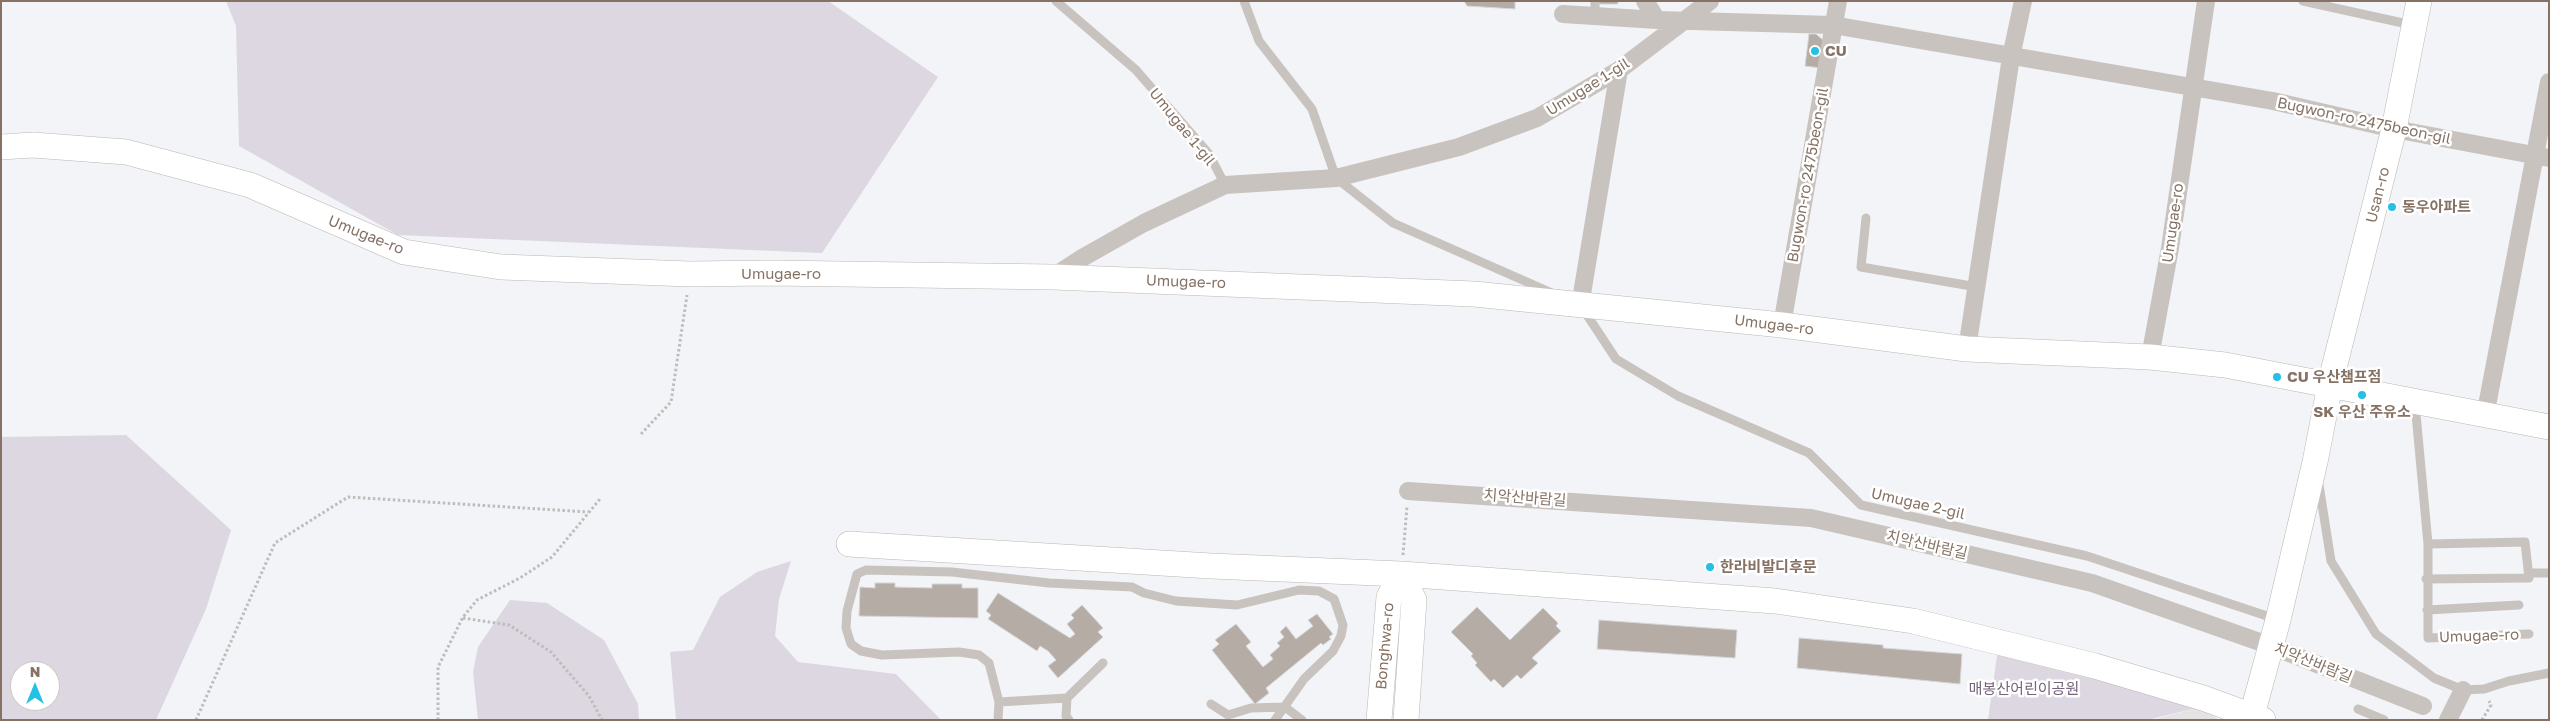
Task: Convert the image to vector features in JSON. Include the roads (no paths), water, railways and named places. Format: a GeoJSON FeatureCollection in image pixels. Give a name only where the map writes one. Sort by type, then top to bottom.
{"type":"FeatureCollection","features":[{"type":"Feature","properties":{"kind":"street"},"geometry":{"type":"LineString","coordinates":[[1645,1],[1657,20]]}},
{"type":"Feature","properties":{"kind":"street","name":"Umugae 1-gil"},"geometry":{"type":"LineString","coordinates":[[1225,185],[1336,178],[1459,147],[1537,118],[1619,70],[1710,1]]}},
{"type":"Feature","properties":{"kind":"street","name":"Bugwon-ro 2475beon-gil"},"geometry":{"type":"LineString","coordinates":[[1782,325],[1838,1]]}},
{"type":"Feature","properties":{"kind":"street"},"geometry":{"type":"LineString","coordinates":[[1967,349],[2010,57],[2023,1]]}},
{"type":"Feature","properties":{"kind":"street"},"geometry":{"type":"LineString","coordinates":[[2192,88],[2206,1]]}},
{"type":"Feature","properties":{"kind":"street","name":"Usan-ro"},"geometry":{"type":"LineString","coordinates":[[2330,387],[2394,129],[2419,1]]}},
{"type":"Feature","properties":{"kind":"street","name":"Bugwon-ro 2475beon-gil"},"geometry":{"type":"LineString","coordinates":[[1563,14],[1595,8],[1657,20],[1834,25],[2010,57],[2273,101],[2394,129],[2542,157]]}},
{"type":"Feature","properties":{"kind":"street"},"geometry":{"type":"LineString","coordinates":[[1580,306],[1619,70]]}},
{"type":"Feature","properties":{"kind":"street"},"geometry":{"type":"LineString","coordinates":[[2485,416],[2542,157],[2549,82]]}},
{"type":"Feature","properties":{"kind":"street","name":"Umugae-ro"},"geometry":{"type":"LineString","coordinates":[[2150,357],[2170,248],[2192,88]]}},
{"type":"Feature","properties":{"kind":"street","name":"Umugae-ro"},"geometry":{"type":"LineString","coordinates":[[1,147],[33,145],[126,152],[250,185],[404,252],[501,267],[690,274],[771,273],[1053,278],[1474,294],[1782,325],[1967,349],[2150,357],[2225,365],[2330,387],[2549,427]]}},
{"type":"Feature","properties":{"kind":"street"},"geometry":{"type":"LineString","coordinates":[[1053,278],[1144,222],[1225,185]]}},
{"type":"Feature","properties":{"kind":"street"},"geometry":{"type":"LineString","coordinates":[[850,544],[1211,566],[1401,574],[1775,601],[1914,621],[2095,666],[2257,717],[2271,646],[2315,462],[2330,387]]}},
{"type":"Feature","properties":{"kind":"street","name":"치악산바람길"},"geometry":{"type":"LineString","coordinates":[[1408,491],[1811,518],[2092,583],[2271,646],[2423,706]]}},
{"type":"Feature","properties":{"kind":"street","name":"Bonghwa-ro"},"geometry":{"type":"LineString","coordinates":[[1379,720],[1389,597],[1401,574]]}},
{"type":"Feature","properties":{"kind":"street","name":"Bonghwa-ro"},"geometry":{"type":"LineString","coordinates":[[1401,574],[1414,600],[1406,720]]}},
{"type":"Feature","properties":{"kind":"street"},"geometry":{"type":"LineString","coordinates":[[2448,720],[2463,690]]}},
{"type":"Feature","properties":{"kind":"lane","name":"Umugae 1-gil"},"geometry":{"type":"LineString","coordinates":[[1056,1],[1136,70],[1208,154],[1225,185]]}},
{"type":"Feature","properties":{"kind":"lane"},"geometry":{"type":"LineString","coordinates":[[1244,1],[1259,41],[1312,109],[1336,178],[1393,223],[1580,306]]}},
{"type":"Feature","properties":{"kind":"lane"},"geometry":{"type":"LineString","coordinates":[[2303,1],[2415,26]]}},
{"type":"Feature","properties":{"kind":"lane"},"geometry":{"type":"LineString","coordinates":[[1866,218],[1861,267],[1977,287]]}},
{"type":"Feature","properties":{"kind":"lane","name":"Umugae 2-gil"},"geometry":{"type":"LineString","coordinates":[[1580,306],[1616,359],[1678,396],[1809,453],[1861,505],[2087,556],[2247,608],[2278,620]]}},
{"type":"Feature","properties":{"kind":"lane","name":"Umugae-ro"},"geometry":{"type":"LineString","coordinates":[[2415,403],[2428,544],[2426,579],[2428,638],[2529,634]]}},
{"type":"Feature","properties":{"kind":"lane"},"geometry":{"type":"LineString","coordinates":[[2315,462],[2332,561],[2376,634],[2434,678],[2463,690],[2484,689],[2509,681],[2549,673]]}},
{"type":"Feature","properties":{"kind":"lane"},"geometry":{"type":"LineString","coordinates":[[2426,579],[2529,578],[2525,542],[2428,544]]}},
{"type":"Feature","properties":{"kind":"lane"},"geometry":{"type":"LineString","coordinates":[[998,720],[999,702],[989,663],[979,655],[959,652],[882,655],[861,651],[851,644],[846,628],[847,612],[857,574],[866,570],[952,572],[1049,583],[1132,588],[1150,595],[1176,601],[1237,605],[1299,590],[1320,591],[1334,600],[1343,625],[1341,636],[1333,651],[1304,679],[1275,720]]}},
{"type":"Feature","properties":{"kind":"lane"},"geometry":{"type":"LineString","coordinates":[[2529,573],[2549,573]]}},
{"type":"Feature","properties":{"kind":"lane","name":"Umugae-ro"},"geometry":{"type":"LineString","coordinates":[[2427,610],[2519,605]]}},
{"type":"Feature","properties":{"kind":"lane"},"geometry":{"type":"LineString","coordinates":[[999,702],[1067,698],[1103,663]]}},
{"type":"Feature","properties":{"kind":"lane"},"geometry":{"type":"LineString","coordinates":[[1067,698],[1066,716],[1069,720]]}},
{"type":"Feature","properties":{"kind":"lane"},"geometry":{"type":"LineString","coordinates":[[1211,704],[1228,715],[1251,708],[1285,707],[1302,720]]}},
{"type":"Feature","properties":{"kind":"lane"},"geometry":{"type":"LineString","coordinates":[[2358,709],[2384,720]]}},
{"type":"Feature","properties":{"kind":"place","name":"CU"},"geometry":{"type":"Point","coordinates":[1815,51]}},
{"type":"Feature","properties":{"kind":"place","name":"동우아파트"},"geometry":{"type":"Point","coordinates":[2392,207]}},
{"type":"Feature","properties":{"kind":"place","name":"CU 우산챔프점"},"geometry":{"type":"Point","coordinates":[2277,377]}},
{"type":"Feature","properties":{"kind":"place","name":"SK 우산 주유소"},"geometry":{"type":"Point","coordinates":[2362,395]}},
{"type":"Feature","properties":{"kind":"place","name":"한라비발디후문"},"geometry":{"type":"Point","coordinates":[1710,567]}},
{"type":"Feature","properties":{"kind":"park label","name":"매봉산어린이공원"},"geometry":{"type":"Point","coordinates":[2024,689]}}]}
